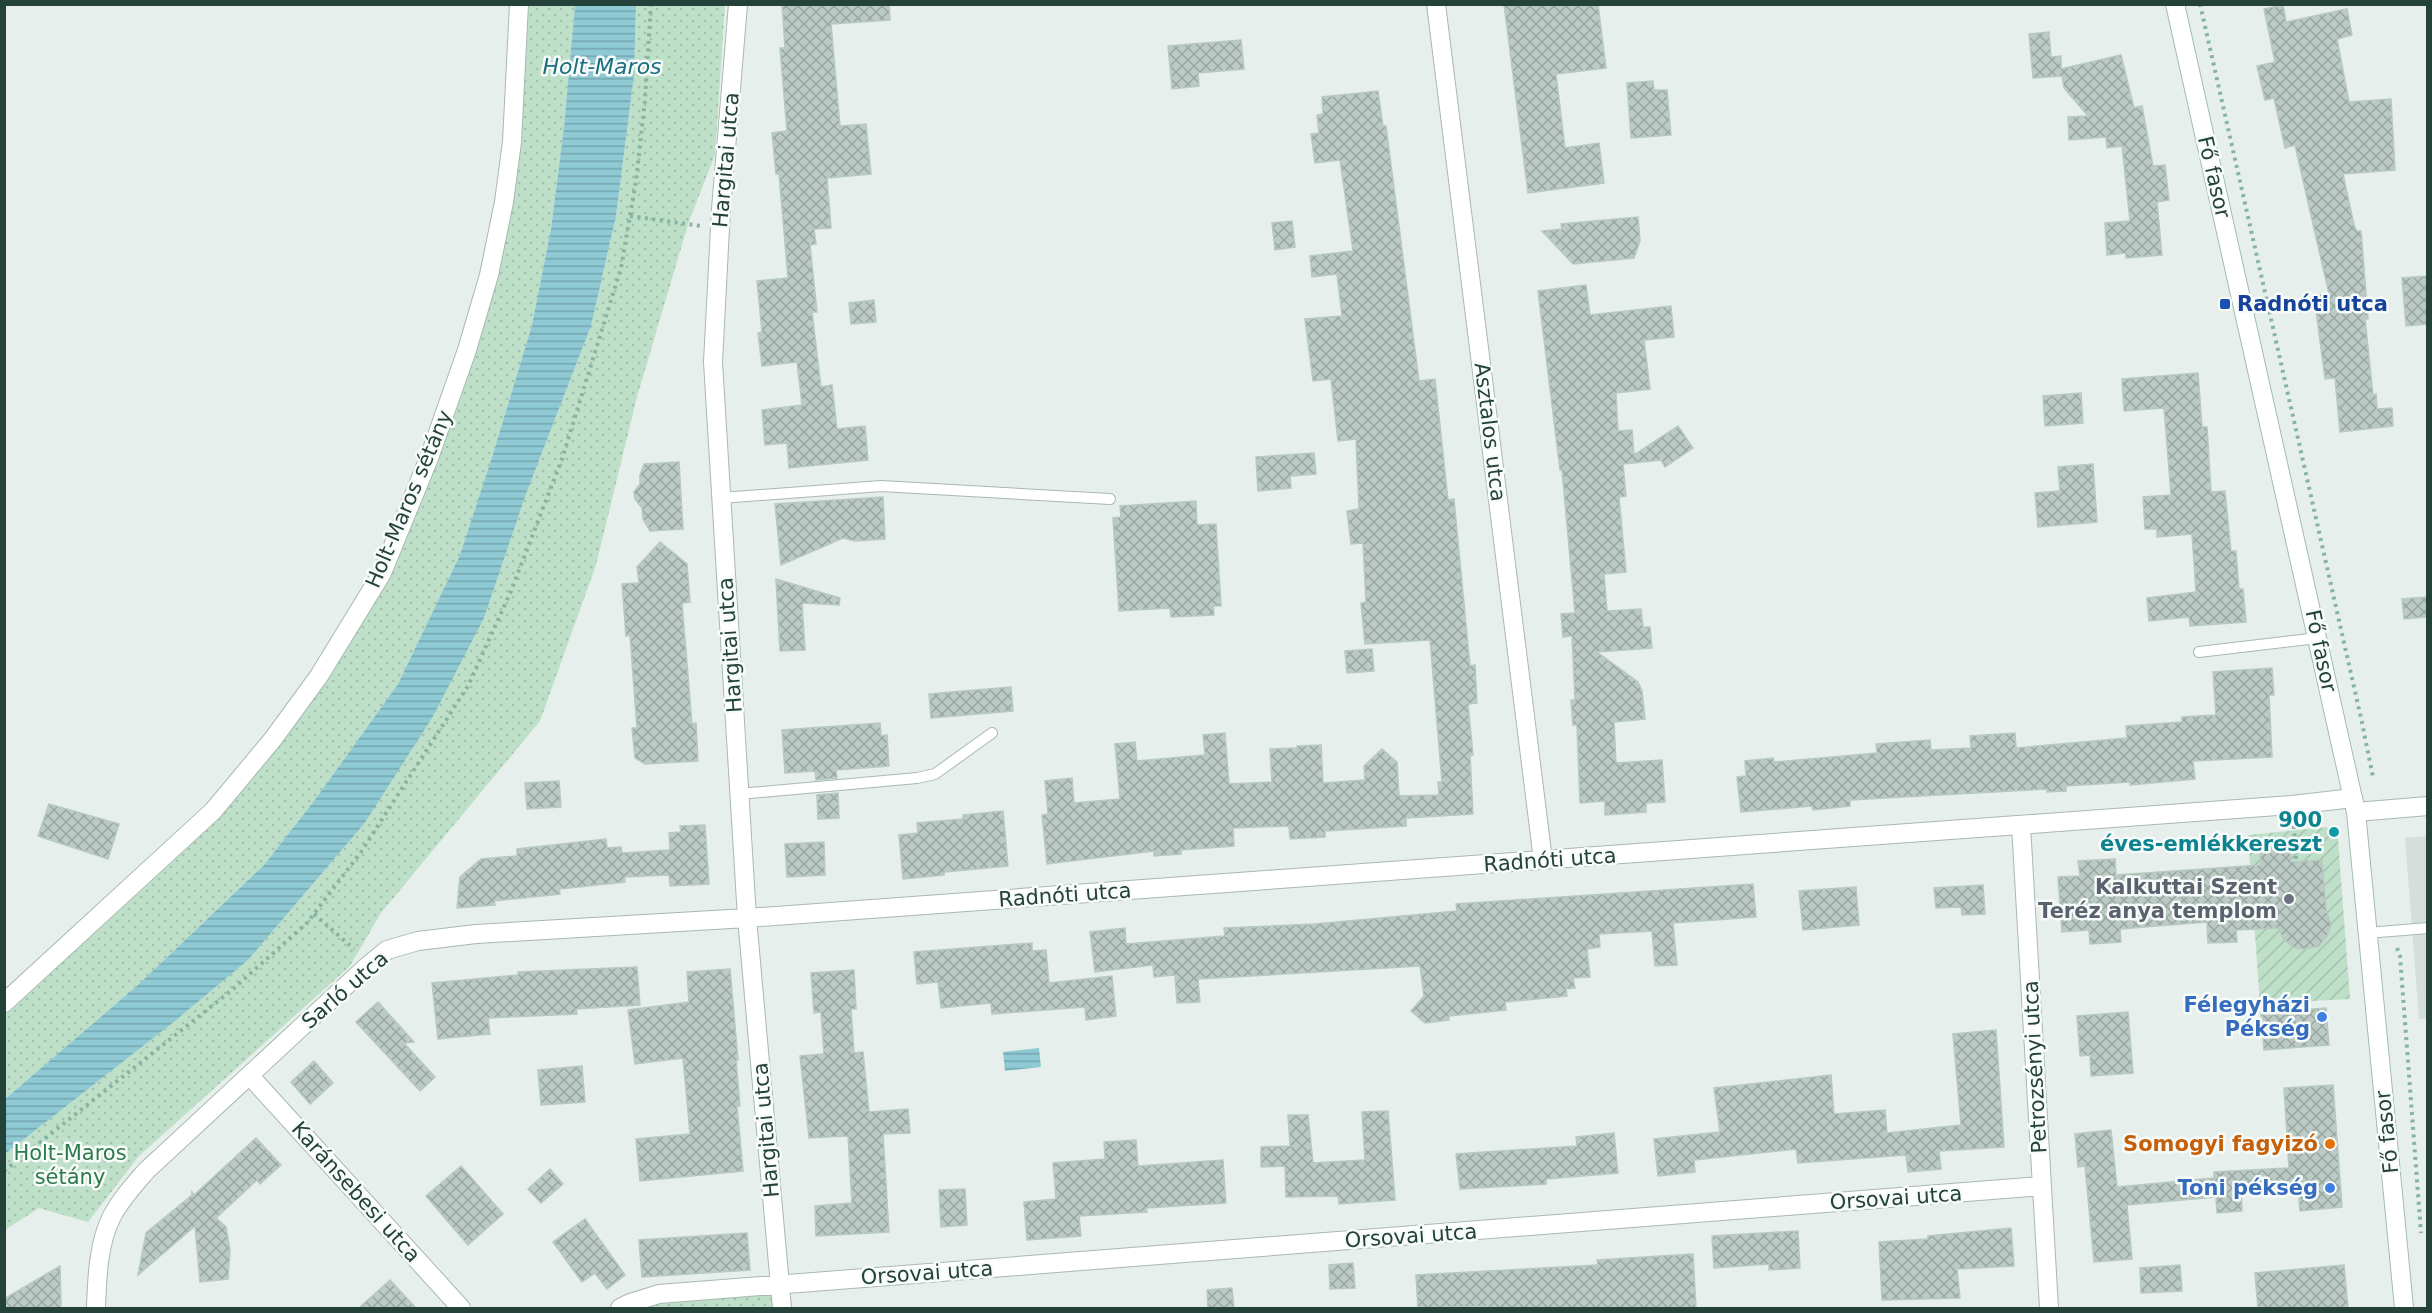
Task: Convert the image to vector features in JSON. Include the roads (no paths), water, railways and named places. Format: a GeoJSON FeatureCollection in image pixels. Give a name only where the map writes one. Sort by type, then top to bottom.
{"type":"FeatureCollection","features":[{"type":"Feature","properties":{"kind":"street","name":"Holt-Maros sétány"},"geometry":{"type":"LineString","coordinates":[[4,1003],[213,812],[273,739],[319,676],[381,573],[429,458],[467,350],[489,275],[504,202],[512,142],[519,4]]}},
{"type":"Feature","properties":{"kind":"street","name":"Hargitai utca"},"geometry":{"type":"LineString","coordinates":[[738,4],[720,228],[713,362],[747,918],[782,1308]]}},
{"type":"Feature","properties":{"kind":"street","name":"Asztalos utca"},"geometry":{"type":"LineString","coordinates":[[1436,4],[1543,860]]}},
{"type":"Feature","properties":{"kind":"street","name":"Fő fasor"},"geometry":{"type":"LineString","coordinates":[[2175,4],[2354,805],[2404,1308]]}},
{"type":"Feature","properties":{"kind":"street","name":"Radnóti utca"},"geometry":{"type":"LineString","coordinates":[[747,918],[2292,805],[2427,806]]}},
{"type":"Feature","properties":{"kind":"street","name":"Petrozsényi utca"},"geometry":{"type":"LineString","coordinates":[[2021,825],[2049,1308]]}},
{"type":"Feature","properties":{"kind":"street","name":"Sarló utca"},"geometry":{"type":"LineString","coordinates":[[96,1308],[97,1276],[104,1243],[111,1218],[126,1194],[146,1171],[364,969],[387,951],[418,941],[476,934],[747,918]]}},
{"type":"Feature","properties":{"kind":"street","name":"Karánsebesi utca"},"geometry":{"type":"LineString","coordinates":[[250,1076],[461,1308]]}},
{"type":"Feature","properties":{"kind":"street","name":"Orsovai utca"},"geometry":{"type":"LineString","coordinates":[[620,1308],[658,1294],[2042,1186]]}},
{"type":"Feature","properties":{"kind":"lane"},"geometry":{"type":"LineString","coordinates":[[721,498],[881,486],[1110,499]]}},
{"type":"Feature","properties":{"kind":"lane"},"geometry":{"type":"LineString","coordinates":[[2199,652],[2318,638]]}},
{"type":"Feature","properties":{"kind":"lane"},"geometry":{"type":"LineString","coordinates":[[739,794],[917,778],[935,774],[992,733]]}},
{"type":"Feature","properties":{"kind":"lane"},"geometry":{"type":"LineString","coordinates":[[2367,933],[2427,928]]}},
{"type":"Feature","properties":{"kind":"water","name":"Holt-Maros"},"geometry":{"type":"Polygon","coordinates":[[[575,5],[636,5],[634,75],[616,216],[591,326],[526,494],[484,618],[432,718],[364,824],[248,960],[175,1021],[5,1154],[5,1099],[139,984],[264,865],[314,801],[398,684],[460,555],[532,325],[551,229],[564,127],[575,5]]]}},
{"type":"Feature","properties":{"kind":"water"},"geometry":{"type":"Polygon","coordinates":[[[1039,1048],[1041,1067],[1005,1071],[1003,1052],[1039,1048]]]}},
{"type":"Feature","properties":{"kind":"place","name":"Radnóti utca"},"geometry":{"type":"Point","coordinates":[2225,304]}},
{"type":"Feature","properties":{"kind":"place","name":"900 éves-emlékkereszt"},"geometry":{"type":"Point","coordinates":[2334,832]}},
{"type":"Feature","properties":{"kind":"place","name":"Kalkuttai Szent Teréz anya templom"},"geometry":{"type":"Point","coordinates":[2289,899]}},
{"type":"Feature","properties":{"kind":"place","name":"Félegyházi Pékség"},"geometry":{"type":"Point","coordinates":[2322,1017]}},
{"type":"Feature","properties":{"kind":"place","name":"Somogyi fagyizó"},"geometry":{"type":"Point","coordinates":[2330,1144]}},
{"type":"Feature","properties":{"kind":"place","name":"Toni pékség"},"geometry":{"type":"Point","coordinates":[2330,1188]}}]}
